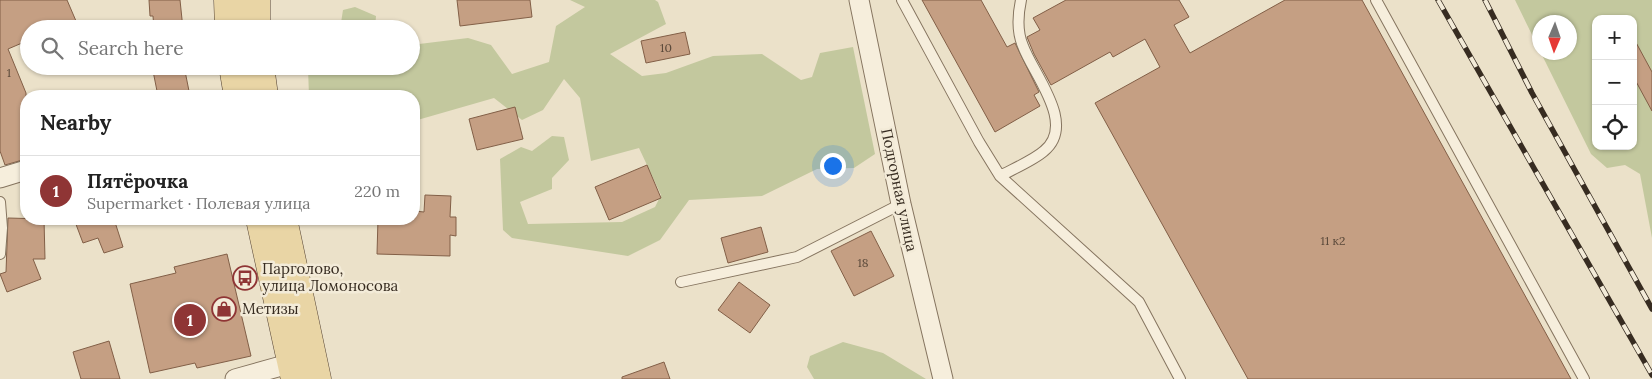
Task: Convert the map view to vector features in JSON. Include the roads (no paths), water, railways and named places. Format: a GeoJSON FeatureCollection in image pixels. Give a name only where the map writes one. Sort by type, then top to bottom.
{"type":"FeatureCollection","features":[{"type":"Feature","properties":{"kind":"main road"},"geometry":{"type":"LineString","coordinates":[[228,0],[229,20]]}},
{"type":"Feature","properties":{"kind":"main road"},"geometry":{"type":"LineString","coordinates":[[256,0],[256,20]]}},
{"type":"Feature","properties":{"kind":"main road"},"geometry":{"type":"LineString","coordinates":[[235,75],[237,90]]}},
{"type":"Feature","properties":{"kind":"main road"},"geometry":{"type":"LineString","coordinates":[[261,75],[263,90]]}},
{"type":"Feature","properties":{"kind":"main road"},"geometry":{"type":"LineString","coordinates":[[261,225],[294,371]]}},
{"type":"Feature","properties":{"kind":"main road"},"geometry":{"type":"LineString","coordinates":[[284,225],[317,379]]}},
{"type":"Feature","properties":{"kind":"street","name":"Подгорная улица"},"geometry":{"type":"LineString","coordinates":[[858,0],[901,204],[942,379]]}},
{"type":"Feature","properties":{"kind":"street"},"geometry":{"type":"LineString","coordinates":[[0,178],[20,172]]}},
{"type":"Feature","properties":{"kind":"street"},"geometry":{"type":"LineString","coordinates":[[246,377],[294,371]]}},
{"type":"Feature","properties":{"kind":"lane"},"geometry":{"type":"LineString","coordinates":[[902,0],[979,142],[1000,176],[1139,302],[1180,379]]}},
{"type":"Feature","properties":{"kind":"lane"},"geometry":{"type":"LineString","coordinates":[[1000,176],[1045,151],[1053,138],[1056,126],[1055,111],[1051,100],[1022,45],[1019,30],[1021,0]]}},
{"type":"Feature","properties":{"kind":"lane"},"geometry":{"type":"LineString","coordinates":[[1376,0],[1584,379]]}},
{"type":"Feature","properties":{"kind":"lane"},"geometry":{"type":"LineString","coordinates":[[0,202],[2,228],[0,254]]}},
{"type":"Feature","properties":{"kind":"lane"},"geometry":{"type":"LineString","coordinates":[[681,282],[797,257],[901,204]]}},
{"type":"Feature","properties":{"kind":"railway"},"geometry":{"type":"LineString","coordinates":[[1438,0],[1652,375]]}},
{"type":"Feature","properties":{"kind":"railway"},"geometry":{"type":"LineString","coordinates":[[1485,0],[1532,93],[1652,309]]}},
{"type":"Feature","properties":{"kind":"place","name":"Парголово, улица Ломоносова"},"geometry":{"type":"Point","coordinates":[245,278]}},
{"type":"Feature","properties":{"kind":"place","name":"Метизы"},"geometry":{"type":"Point","coordinates":[224,309]}},
{"type":"Feature","properties":{"kind":"place","name":"Пятёрочка"},"geometry":{"type":"Point","coordinates":[190,320]}}]}
